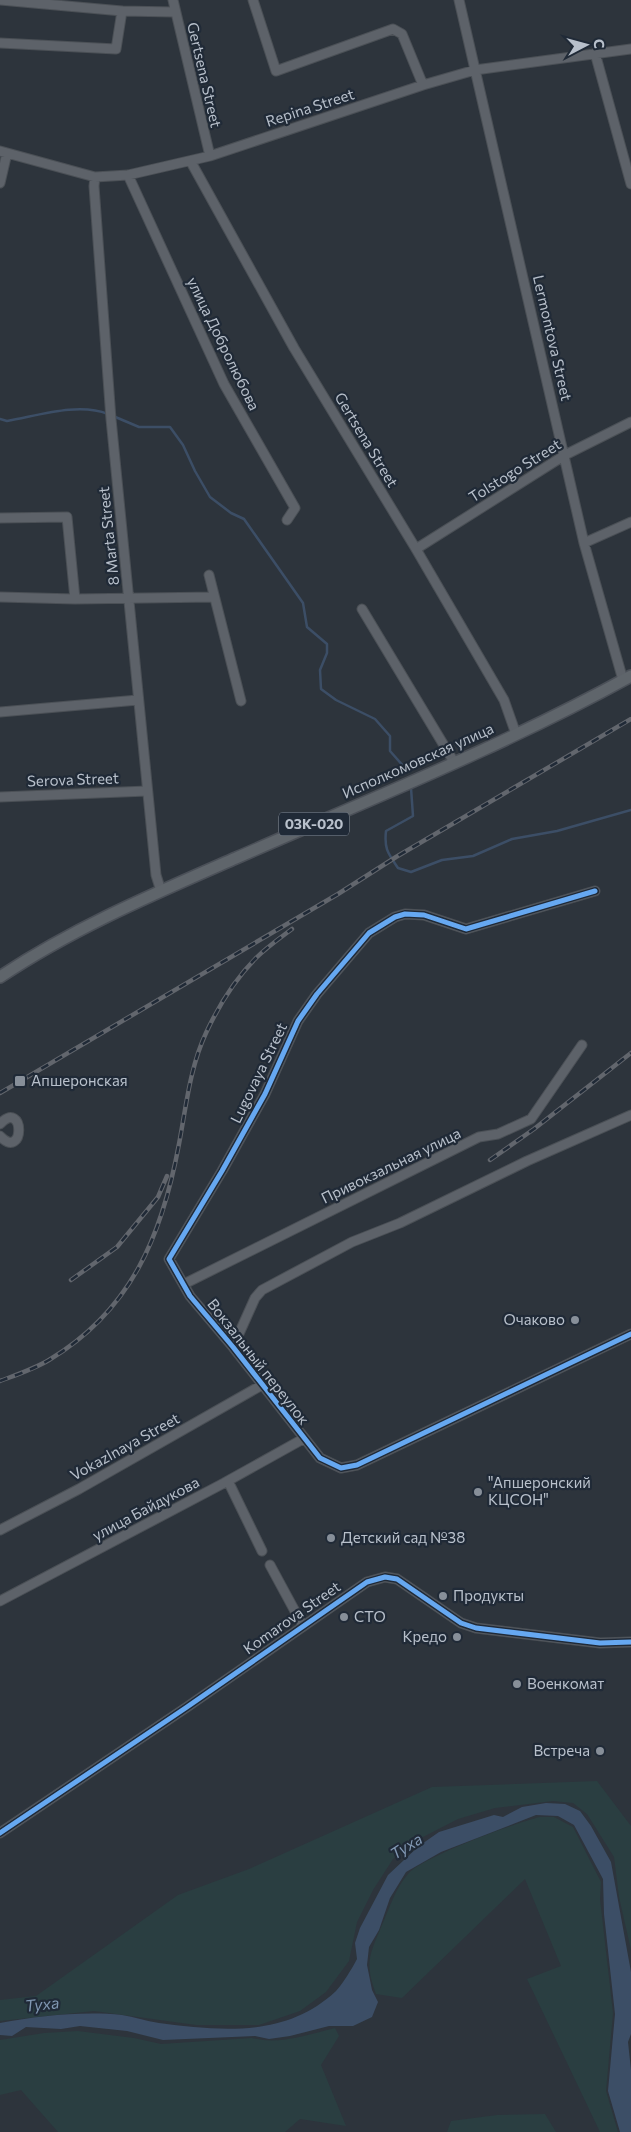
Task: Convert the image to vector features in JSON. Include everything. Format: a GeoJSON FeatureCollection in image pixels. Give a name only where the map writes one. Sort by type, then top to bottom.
{"type":"FeatureCollection","features":[{"type":"Feature","properties":{"kind":"main road","name":"Исполкомовская улица"},"geometry":{"type":"LineString","coordinates":[[0,977],[24,960],[78,931],[161,891],[516,734],[627,678]]}},
{"type":"Feature","properties":{"kind":"street"},"geometry":{"type":"LineString","coordinates":[[0,0],[122,11],[175,12]]}},
{"type":"Feature","properties":{"kind":"street","name":"Gertsena Street"},"geometry":{"type":"LineString","coordinates":[[173,0],[210,156]]}},
{"type":"Feature","properties":{"kind":"street"},"geometry":{"type":"LineString","coordinates":[[253,0],[276,71],[393,29],[402,34],[423,85]]}},
{"type":"Feature","properties":{"kind":"street","name":"Lermontova Street"},"geometry":{"type":"LineString","coordinates":[[459,0],[584,543],[627,678]]}},
{"type":"Feature","properties":{"kind":"street"},"geometry":{"type":"LineString","coordinates":[[0,43],[116,49],[122,11]]}},
{"type":"Feature","properties":{"kind":"street","name":"Repina Street"},"geometry":{"type":"LineString","coordinates":[[4,152],[95,177],[128,175],[191,162],[423,85],[475,70],[631,49]]}},
{"type":"Feature","properties":{"kind":"street"},"geometry":{"type":"LineString","coordinates":[[595,53],[631,184]]}},
{"type":"Feature","properties":{"kind":"street"},"geometry":{"type":"LineString","coordinates":[[0,183],[4,152]]}},
{"type":"Feature","properties":{"kind":"street","name":"Gertsena Street"},"geometry":{"type":"LineString","coordinates":[[191,162],[294,348],[416,549],[504,700],[516,734]]}},
{"type":"Feature","properties":{"kind":"street","name":"улица Добролюбова"},"geometry":{"type":"LineString","coordinates":[[128,175],[224,384],[295,508],[287,520]]}},
{"type":"Feature","properties":{"kind":"street","name":"8 Marta Street"},"geometry":{"type":"LineString","coordinates":[[95,177],[94,186],[111,415],[147,791],[156,875],[161,891]]}},
{"type":"Feature","properties":{"kind":"street","name":"Tolstogo Street"},"geometry":{"type":"LineString","coordinates":[[416,549],[565,455],[631,422]]}},
{"type":"Feature","properties":{"kind":"street"},"geometry":{"type":"LineString","coordinates":[[0,518],[67,517],[75,599]]}},
{"type":"Feature","properties":{"kind":"street"},"geometry":{"type":"LineString","coordinates":[[584,543],[631,522]]}},
{"type":"Feature","properties":{"kind":"street"},"geometry":{"type":"LineString","coordinates":[[209,575],[241,701]]}},
{"type":"Feature","properties":{"kind":"street"},"geometry":{"type":"LineString","coordinates":[[0,597],[75,599],[214,597]]}},
{"type":"Feature","properties":{"kind":"street"},"geometry":{"type":"LineString","coordinates":[[362,609],[454,762]]}},
{"type":"Feature","properties":{"kind":"street"},"geometry":{"type":"LineString","coordinates":[[0,712],[138,700]]}},
{"type":"Feature","properties":{"kind":"street","name":"Serova Street"},"geometry":{"type":"LineString","coordinates":[[0,797],[147,791]]}},
{"type":"Feature","properties":{"kind":"street","name":"Lugovaya Street"},"geometry":{"type":"LineString","coordinates":[[169,1259],[265,1094],[298,1021],[317,994],[369,933],[395,916],[405,914],[424,915],[466,929],[595,891]]}},
{"type":"Feature","properties":{"kind":"street","name":"Привокзальная улица"},"geometry":{"type":"LineString","coordinates":[[184,1284],[479,1137],[498,1134],[531,1119],[582,1045]]}},
{"type":"Feature","properties":{"kind":"street"},"geometry":{"type":"LineString","coordinates":[[233,1347],[255,1298],[262,1290],[352,1242],[400,1223],[527,1161],[631,1115]]}},
{"type":"Feature","properties":{"kind":"street"},"geometry":{"type":"LineString","coordinates":[[0,1124],[4,1120],[11,1119],[18,1123],[20,1130],[19,1136],[13,1141],[1,1140]]}},
{"type":"Feature","properties":{"kind":"street","name":"Вокзальный переулок"},"geometry":{"type":"LineString","coordinates":[[169,1259],[190,1296],[233,1347],[303,1438],[320,1458],[341,1468],[357,1466],[631,1334]]}},
{"type":"Feature","properties":{"kind":"street","name":"Vokazlnaya Street"},"geometry":{"type":"LineString","coordinates":[[0,1530],[79,1489],[262,1385]]}},
{"type":"Feature","properties":{"kind":"street","name":"улица Байдукова"},"geometry":{"type":"LineString","coordinates":[[0,1601],[303,1438]]}},
{"type":"Feature","properties":{"kind":"street"},"geometry":{"type":"LineString","coordinates":[[228,1480],[262,1551]]}},
{"type":"Feature","properties":{"kind":"street"},"geometry":{"type":"LineString","coordinates":[[270,1565],[303,1626]]}},
{"type":"Feature","properties":{"kind":"street","name":"Komarova Street"},"geometry":{"type":"LineString","coordinates":[[0,1833],[187,1707],[367,1582],[385,1577],[397,1579],[461,1623],[476,1628],[600,1643],[631,1642]]}},
{"type":"Feature","properties":{"kind":"green space"},"geometry":{"type":"Polygon","coordinates":[[[597,1781],[631,1826],[631,1950],[619,1897],[614,1857],[587,1814],[573,1803],[553,1801],[495,1808],[458,1819],[421,1838],[393,1859],[373,1890],[357,1922],[349,1961],[326,1992],[300,2011],[259,2025],[196,2025],[94,2011],[0,2021],[0,2000],[36,1996],[178,1895],[249,1869],[432,1787],[597,1781]]]}},
{"type":"Feature","properties":{"kind":"green space"},"geometry":{"type":"Polygon","coordinates":[[[540,1817],[554,1817],[573,1827],[601,1882],[600,1899],[613,2013],[606,2091],[618,2132],[600,2132],[527,1979],[561,1966],[525,1879],[402,1998],[376,1994],[372,1983],[369,1966],[374,1944],[393,1898],[408,1874],[416,1867],[449,1850],[491,1833],[540,1817]]]}},
{"type":"Feature","properties":{"kind":"green space"},"geometry":{"type":"Polygon","coordinates":[[[335,2028],[339,2036],[321,2065],[346,2126],[300,2119],[285,2132],[58,2132],[21,2090],[0,2095],[0,2040],[44,2033],[78,2031],[134,2038],[161,2044],[252,2038],[283,2040],[335,2028]]]}},
{"type":"Feature","properties":{"kind":"green space"},"geometry":{"type":"Polygon","coordinates":[[[545,2114],[556,2132],[447,2132],[451,2121],[497,2115],[545,2114]]]}},
{"type":"Feature","properties":{"kind":"water"},"geometry":{"type":"Polygon","coordinates":[[[546,1803],[565,1804],[580,1811],[591,1826],[611,1862],[631,1972],[631,2034],[628,2042],[631,2070],[631,2132],[620,2132],[608,2091],[615,2014],[604,1914],[603,1879],[574,1825],[558,1816],[536,1815],[441,1852],[406,1872],[390,1898],[379,1930],[369,1947],[367,1965],[372,1990],[378,2002],[372,2017],[353,2026],[329,2026],[290,2036],[269,2039],[255,2036],[163,2040],[127,2031],[80,2026],[61,2029],[26,2027],[12,2036],[0,2035],[0,2023],[45,2016],[76,2014],[122,2015],[159,2023],[229,2029],[252,2028],[296,2017],[317,2006],[342,1984],[357,1959],[355,1943],[360,1928],[388,1875],[419,1846],[439,1832],[494,1815],[503,1817],[522,1807],[546,1803]]]}},
{"type":"Feature","properties":{"kind":"waterway"},"geometry":{"type":"LineString","coordinates":[[0,419],[7,421],[44,413],[84,409],[108,414]]}},
{"type":"Feature","properties":{"kind":"waterway"},"geometry":{"type":"LineString","coordinates":[[113,416],[139,427],[170,427],[183,445],[210,497],[231,513],[244,519],[303,603],[307,627],[327,644],[327,653],[320,670],[321,689],[336,700],[375,719],[390,736],[390,751],[405,768]]}},
{"type":"Feature","properties":{"kind":"waterway"},"geometry":{"type":"LineString","coordinates":[[411,788],[413,816],[386,831],[388,851],[398,868],[411,872],[442,860],[473,856],[512,839],[557,831],[631,810]]}},
{"type":"Feature","properties":{"kind":"railway"},"geometry":{"type":"LineString","coordinates":[[0,1093],[631,719]]}},
{"type":"Feature","properties":{"kind":"railway"},"geometry":{"type":"LineString","coordinates":[[0,1381],[25,1372],[49,1360],[78,1340],[102,1318],[122,1294],[139,1267],[163,1209],[172,1177],[192,1073],[206,1033],[216,1013],[241,974],[260,954],[292,929]]}},
{"type":"Feature","properties":{"kind":"railway"},"geometry":{"type":"LineString","coordinates":[[490,1160],[534,1129],[631,1053]]}},
{"type":"Feature","properties":{"kind":"railway"},"geometry":{"type":"LineString","coordinates":[[71,1280],[117,1247],[158,1197],[167,1176]]}},
{"type":"Feature","properties":{"kind":"cycle path"},"geometry":{"type":"LineString","coordinates":[[595,891],[466,929],[424,915],[405,914],[395,917],[369,933],[317,994],[298,1021],[265,1094],[222,1171],[169,1259],[190,1296],[233,1347],[320,1458],[341,1468],[357,1465],[631,1334]]}},
{"type":"Feature","properties":{"kind":"cycle path"},"geometry":{"type":"LineString","coordinates":[[0,1833],[187,1707],[367,1582],[385,1577],[397,1579],[461,1623],[476,1628],[600,1643],[631,1642]]}},
{"type":"Feature","properties":{"kind":"place","name":"Апшеронская"},"geometry":{"type":"Point","coordinates":[20,1081]}},
{"type":"Feature","properties":{"kind":"place","name":"Очаково"},"geometry":{"type":"Point","coordinates":[575,1320]}},
{"type":"Feature","properties":{"kind":"place","name":"\"Апшеронский КЦСОН\""},"geometry":{"type":"Point","coordinates":[478,1492]}},
{"type":"Feature","properties":{"kind":"place","name":"Детский сад №38"},"geometry":{"type":"Point","coordinates":[331,1538]}},
{"type":"Feature","properties":{"kind":"place","name":"Продукты"},"geometry":{"type":"Point","coordinates":[443,1596]}},
{"type":"Feature","properties":{"kind":"place","name":"СТО"},"geometry":{"type":"Point","coordinates":[344,1617]}},
{"type":"Feature","properties":{"kind":"place","name":"Кредо"},"geometry":{"type":"Point","coordinates":[457,1637]}},
{"type":"Feature","properties":{"kind":"place","name":"Военкомат"},"geometry":{"type":"Point","coordinates":[517,1684]}},
{"type":"Feature","properties":{"kind":"place","name":"Встреча"},"geometry":{"type":"Point","coordinates":[600,1751]}},
{"type":"Feature","properties":{"kind":"water label","name":"Туха"},"geometry":{"type":"Point","coordinates":[406,1846]}},
{"type":"Feature","properties":{"kind":"water label","name":"Туха"},"geometry":{"type":"Point","coordinates":[42,2004]}}]}
